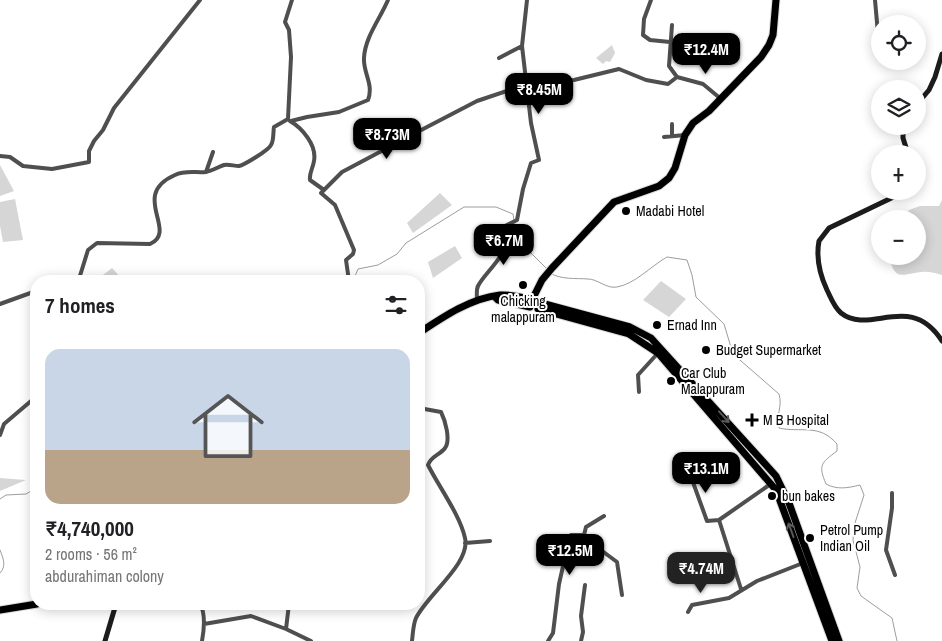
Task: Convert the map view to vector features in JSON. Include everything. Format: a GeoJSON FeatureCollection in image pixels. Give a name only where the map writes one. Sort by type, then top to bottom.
{"type":"FeatureCollection","features":[{"type":"Feature","properties":{"kind":"highway"},"geometry":{"type":"LineString","coordinates":[[536,303],[542,280],[614,202],[659,186],[669,178],[685,135],[693,123],[709,112],[761,57],[769,45],[774,35],[776,0]]}},
{"type":"Feature","properties":{"kind":"highway"},"geometry":{"type":"LineString","coordinates":[[425,329],[456,309],[495,297],[498,300],[536,303],[630,327],[651,338],[751,453],[772,484],[832,641]]}},
{"type":"Feature","properties":{"kind":"highway"},"geometry":{"type":"LineString","coordinates":[[536,303],[629,334],[658,353],[751,453],[776,476],[782,487],[839,641]]}},
{"type":"Feature","properties":{"kind":"highway"},"geometry":{"type":"LineString","coordinates":[[0,610],[30,605]]}},
{"type":"Feature","properties":{"kind":"street"},"geometry":{"type":"LineString","coordinates":[[0,156],[10,157],[29,167],[52,169],[89,162],[89,151],[103,130],[114,108],[200,0]]}},
{"type":"Feature","properties":{"kind":"street"},"geometry":{"type":"LineString","coordinates":[[292,0],[285,22],[289,30],[290,120],[305,135],[314,152],[315,159],[310,180],[324,190]]}},
{"type":"Feature","properties":{"kind":"street"},"geometry":{"type":"LineString","coordinates":[[81,275],[88,250],[98,243],[150,244],[156,241],[160,236],[160,226],[154,205],[155,194],[159,186],[176,174],[206,172],[227,164],[243,165],[267,151],[272,144],[274,127],[290,120],[307,116],[339,112],[368,100],[370,83],[364,68],[366,48],[388,0]]}},
{"type":"Feature","properties":{"kind":"street"},"geometry":{"type":"LineString","coordinates":[[477,301],[477,287],[506,247],[506,238],[501,228],[517,220],[523,189],[531,163],[539,160],[530,123],[522,46],[527,0]]}},
{"type":"Feature","properties":{"kind":"street"},"geometry":{"type":"LineString","coordinates":[[651,0],[644,19],[643,35],[650,40],[670,42]]}},
{"type":"Feature","properties":{"kind":"street"},"geometry":{"type":"LineString","coordinates":[[875,0],[876,15]]}},
{"type":"Feature","properties":{"kind":"street"},"geometry":{"type":"LineString","coordinates":[[672,25],[669,66],[678,77],[703,84],[721,99]]}},
{"type":"Feature","properties":{"kind":"street"},"geometry":{"type":"LineString","coordinates":[[498,58],[522,46]]}},
{"type":"Feature","properties":{"kind":"street"},"geometry":{"type":"LineString","coordinates":[[926,92],[932,84],[942,54]]}},
{"type":"Feature","properties":{"kind":"street"},"geometry":{"type":"LineString","coordinates":[[348,275],[346,260],[353,254],[354,250],[335,205],[321,193],[342,172],[477,101],[527,84],[574,80],[619,69],[646,80],[668,84],[678,77]]}},
{"type":"Feature","properties":{"kind":"street"},"geometry":{"type":"LineString","coordinates":[[672,124],[672,136]]}},
{"type":"Feature","properties":{"kind":"street"},"geometry":{"type":"LineString","coordinates":[[664,137],[685,135]]}},
{"type":"Feature","properties":{"kind":"street"},"geometry":{"type":"LineString","coordinates":[[206,172],[213,152]]}},
{"type":"Feature","properties":{"kind":"street"},"geometry":{"type":"LineString","coordinates":[[887,200],[829,228],[819,240],[818,262],[825,286],[834,306],[842,314],[860,320],[892,316],[918,319],[935,330],[942,341]]}},
{"type":"Feature","properties":{"kind":"street"},"geometry":{"type":"LineString","coordinates":[[0,304],[30,293]]}},
{"type":"Feature","properties":{"kind":"street"},"geometry":{"type":"LineString","coordinates":[[639,392],[638,375],[658,353]]}},
{"type":"Feature","properties":{"kind":"street"},"geometry":{"type":"LineString","coordinates":[[0,435],[4,424],[30,402]]}},
{"type":"Feature","properties":{"kind":"street"},"geometry":{"type":"LineString","coordinates":[[425,409],[442,412],[444,418],[447,442],[445,448],[428,465],[462,528],[465,543],[463,557],[425,606]]}},
{"type":"Feature","properties":{"kind":"street"},"geometry":{"type":"LineString","coordinates":[[690,474],[705,520],[711,522],[719,520],[772,484]]}},
{"type":"Feature","properties":{"kind":"street"},"geometry":{"type":"LineString","coordinates":[[892,493],[892,508],[886,550],[895,575]]}},
{"type":"Feature","properties":{"kind":"street"},"geometry":{"type":"LineString","coordinates":[[604,516],[586,526],[584,535],[586,539],[617,562],[622,595]]}},
{"type":"Feature","properties":{"kind":"street"},"geometry":{"type":"LineString","coordinates":[[719,520],[742,589]]}},
{"type":"Feature","properties":{"kind":"street"},"geometry":{"type":"LineString","coordinates":[[548,641],[553,633],[559,584],[569,540],[571,536],[584,535]]}},
{"type":"Feature","properties":{"kind":"street"},"geometry":{"type":"LineString","coordinates":[[465,543],[490,541]]}},
{"type":"Feature","properties":{"kind":"street"},"geometry":{"type":"LineString","coordinates":[[688,612],[692,605],[715,602],[735,595],[756,581],[803,562]]}},
{"type":"Feature","properties":{"kind":"street"},"geometry":{"type":"LineString","coordinates":[[582,641],[581,616],[585,585]]}},
{"type":"Feature","properties":{"kind":"street"},"geometry":{"type":"LineString","coordinates":[[105,641],[114,610]]}},
{"type":"Feature","properties":{"kind":"street"},"geometry":{"type":"LineString","coordinates":[[202,641],[203,610]]}},
{"type":"Feature","properties":{"kind":"street"},"geometry":{"type":"LineString","coordinates":[[286,629],[288,610]]}},
{"type":"Feature","properties":{"kind":"street"},"geometry":{"type":"LineString","coordinates":[[412,641],[417,617],[422,610]]}},
{"type":"Feature","properties":{"kind":"street"},"geometry":{"type":"LineString","coordinates":[[204,624],[251,616],[311,641]]}},
{"type":"Feature","properties":{"kind":"shaded area"},"geometry":{"type":"Polygon","coordinates":[[[612,45],[615,53],[610,62],[606,61],[603,64],[596,58],[612,45]]]}},
{"type":"Feature","properties":{"kind":"shaded area"},"geometry":{"type":"Polygon","coordinates":[[[0,165],[14,191],[0,196],[0,165]]]}},
{"type":"Feature","properties":{"kind":"shaded area"},"geometry":{"type":"Polygon","coordinates":[[[440,193],[452,205],[413,233],[407,223],[440,193]]]}},
{"type":"Feature","properties":{"kind":"shaded area"},"geometry":{"type":"Polygon","coordinates":[[[15,199],[23,240],[3,242],[0,226],[0,202],[15,199]]]}},
{"type":"Feature","properties":{"kind":"shaded area"},"geometry":{"type":"Polygon","coordinates":[[[942,200],[942,275],[927,272],[904,275],[897,273],[892,265],[926,265],[926,210],[909,210],[920,206],[939,206],[942,200]]]}},
{"type":"Feature","properties":{"kind":"shaded area"},"geometry":{"type":"Polygon","coordinates":[[[455,246],[462,258],[433,278],[428,262],[455,246]]]}},
{"type":"Feature","properties":{"kind":"shaded area"},"geometry":{"type":"Polygon","coordinates":[[[112,268],[118,275],[103,275],[112,268]]]}},
{"type":"Feature","properties":{"kind":"shaded area"},"geometry":{"type":"Polygon","coordinates":[[[661,281],[686,299],[669,317],[643,300],[661,281]]]}},
{"type":"Feature","properties":{"kind":"shaded area"},"geometry":{"type":"Polygon","coordinates":[[[0,478],[26,480],[0,491],[0,478]]]}},
{"type":"Feature","properties":{"kind":"waterway"},"geometry":{"type":"LineString","coordinates":[[356,275],[358,269],[378,265],[397,254],[406,243],[464,207],[496,207],[513,214],[514,220]]}},
{"type":"Feature","properties":{"kind":"waterway"},"geometry":{"type":"LineString","coordinates":[[515,224],[522,244],[548,270]]}},
{"type":"Feature","properties":{"kind":"waterway"},"geometry":{"type":"LineString","coordinates":[[550,273],[564,278],[592,279],[609,287],[617,287],[637,279],[667,257],[687,260],[696,297],[724,324],[733,354],[779,394],[779,428],[817,431],[830,437],[837,444],[837,451],[822,465],[822,473],[826,484],[843,488],[860,485],[864,495],[854,526],[853,540],[860,567],[857,588],[861,596],[892,618],[897,641]]}},
{"type":"Feature","properties":{"kind":"waterway"},"geometry":{"type":"LineString","coordinates":[[0,499],[6,495],[26,494],[30,492]]}},
{"type":"Feature","properties":{"kind":"waterway"},"geometry":{"type":"LineString","coordinates":[[0,550],[4,565],[0,573]]}},
{"type":"Feature","properties":{"kind":"place","name":"Madabi Hotel"},"geometry":{"type":"Point","coordinates":[626,211]}},
{"type":"Feature","properties":{"kind":"place","name":"Chicking malappuram"},"geometry":{"type":"Point","coordinates":[523,285]}},
{"type":"Feature","properties":{"kind":"place","name":"Ernad Inn"},"geometry":{"type":"Point","coordinates":[657,325]}},
{"type":"Feature","properties":{"kind":"place","name":"Budget Supermarket"},"geometry":{"type":"Point","coordinates":[706,350]}},
{"type":"Feature","properties":{"kind":"place","name":"Car Club Malappuram"},"geometry":{"type":"Point","coordinates":[671,381]}},
{"type":"Feature","properties":{"kind":"place","name":"M B Hospital"},"geometry":{"type":"Point","coordinates":[752,420]}},
{"type":"Feature","properties":{"kind":"place","name":"bun bakes"},"geometry":{"type":"Point","coordinates":[772,496]}},
{"type":"Feature","properties":{"kind":"place","name":"Petrol Pump Indian Oil"},"geometry":{"type":"Point","coordinates":[810,538]}}]}
